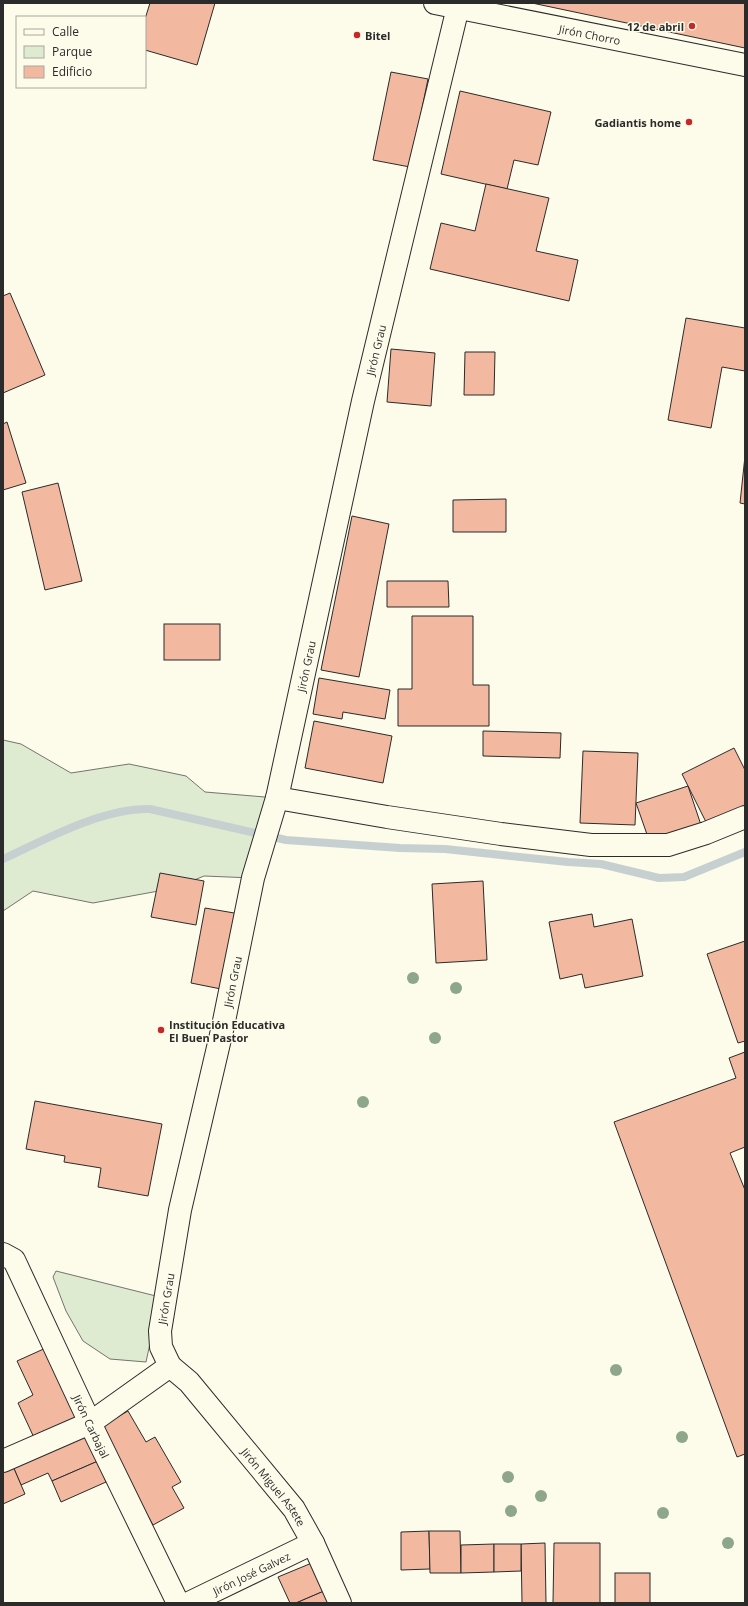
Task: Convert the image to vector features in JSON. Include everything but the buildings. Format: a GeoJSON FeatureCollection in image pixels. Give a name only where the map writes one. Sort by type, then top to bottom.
{"type":"FeatureCollection","features":[{"type":"Feature","properties":{"kind":"street","name":"Jirón Chorro"},"geometry":{"type":"LineString","coordinates":[[436,3],[458,5],[745,64]]}},
{"type":"Feature","properties":{"kind":"street","name":"Jirón Grau"},"geometry":{"type":"LineString","coordinates":[[170,1366],[162,1347],[160,1331],[180,1210],[223,1026],[253,878],[277,798],[363,401],[458,5]]}},
{"type":"Feature","properties":{"kind":"street"},"geometry":{"type":"LineString","coordinates":[[277,798],[387,817],[494,833],[591,845],[668,846],[706,833],[745,817]]}},
{"type":"Feature","properties":{"kind":"street","name":"Jirón Carbajal"},"geometry":{"type":"LineString","coordinates":[[3,1254],[14,1260],[90,1423],[178,1603]]}},
{"type":"Feature","properties":{"kind":"street"},"geometry":{"type":"LineString","coordinates":[[3,1461],[90,1423],[170,1366]]}},
{"type":"Feature","properties":{"kind":"street","name":"Jirón Miguel Astete"},"geometry":{"type":"LineString","coordinates":[[170,1366],[189,1382],[294,1509],[313,1543],[340,1603]]}},
{"type":"Feature","properties":{"kind":"street","name":"Jirón José Galvez"},"geometry":{"type":"LineString","coordinates":[[189,1603],[313,1543]]}},
{"type":"Feature","properties":{"kind":"green space"},"geometry":{"type":"Polygon","coordinates":[[[3,740],[21,744],[71,773],[129,764],[186,776],[205,792],[277,798],[253,878],[204,876],[175,888],[93,903],[33,891],[3,911],[3,740]]]}},
{"type":"Feature","properties":{"kind":"green space"},"geometry":{"type":"Polygon","coordinates":[[[56,1271],[160,1297],[146,1362],[110,1359],[83,1341],[66,1311],[53,1277],[56,1271]]]}},
{"type":"Feature","properties":{"kind":"waterway"},"geometry":{"type":"LineString","coordinates":[[3,859],[56,834],[94,819],[132,810],[150,809],[286,840],[400,848],[445,849],[601,864],[659,878],[684,877],[745,852]]}},
{"type":"Feature","properties":{"kind":"place","name":"12 de abril"},"geometry":{"type":"Point","coordinates":[692,26]}},
{"type":"Feature","properties":{"kind":"place","name":"Bitel"},"geometry":{"type":"Point","coordinates":[357,35]}},
{"type":"Feature","properties":{"kind":"place","name":"Gadiantis home"},"geometry":{"type":"Point","coordinates":[689,122]}},
{"type":"Feature","properties":{"kind":"place","name":"Institución Educativa El Buen Pastor"},"geometry":{"type":"Point","coordinates":[161,1030]}}]}
